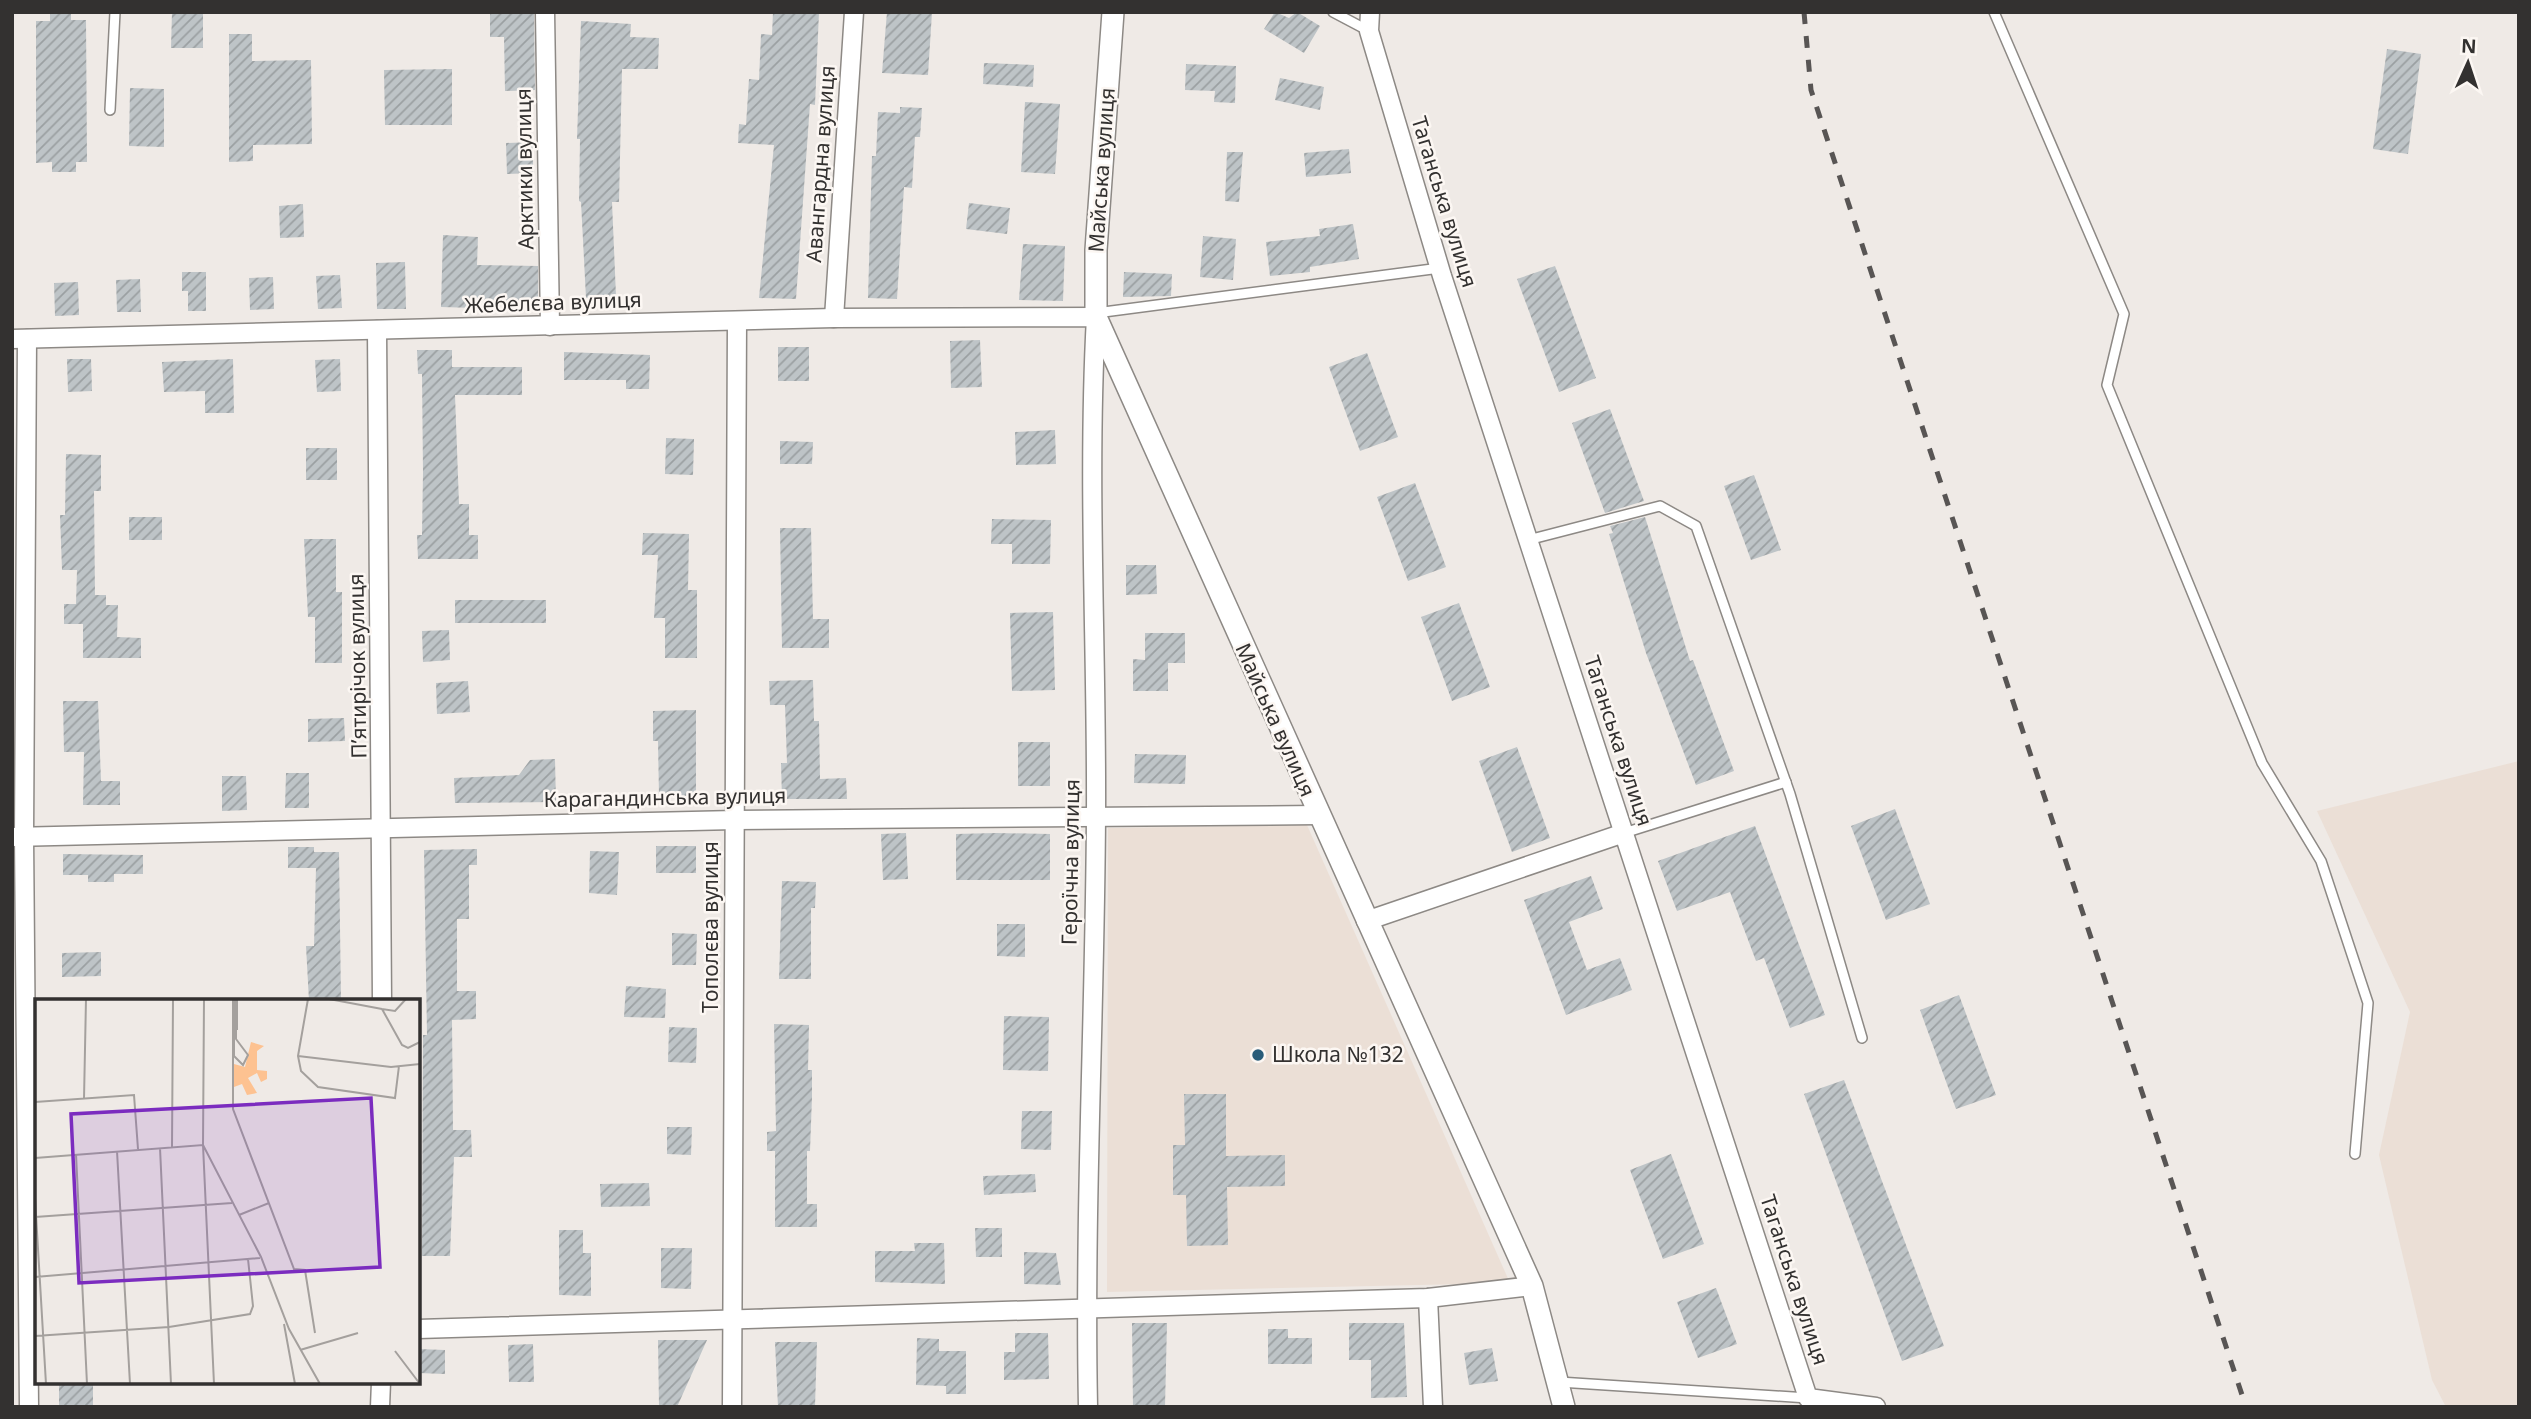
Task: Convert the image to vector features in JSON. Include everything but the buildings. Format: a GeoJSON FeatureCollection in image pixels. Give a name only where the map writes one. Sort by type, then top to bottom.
{"type":"FeatureCollection","features":[{"type":"Feature","properties":{"kind":"street","name":"Арктики вулиця"},"geometry":{"type":"LineString","coordinates":[[545,12],[550,326]]}},
{"type":"Feature","properties":{"kind":"street","name":"Авангардна вулиця"},"geometry":{"type":"LineString","coordinates":[[834,318],[853,12]]}},
{"type":"Feature","properties":{"kind":"street","name":"Майська вулиця"},"geometry":{"type":"LineString","coordinates":[[1113,12],[1096,250],[1096,315],[1318,815],[1532,1286],[1564,1407]]}},
{"type":"Feature","properties":{"kind":"street","name":"Таганська вулиця"},"geometry":{"type":"LineString","coordinates":[[1370,12],[1369,31],[1440,268],[1808,1398],[1876,1407]]}},
{"type":"Feature","properties":{"kind":"street","name":"Жебелєва вулиця"},"geometry":{"type":"LineString","coordinates":[[20,339],[834,318],[1096,315]]}},
{"type":"Feature","properties":{"kind":"street","name":"Героїчна вулиця"},"geometry":{"type":"LineString","coordinates":[[1088,1407],[1086,1309],[1096,815],[1091,404],[1096,315]]}},
{"type":"Feature","properties":{"kind":"street","name":"Тополєва вулиця"},"geometry":{"type":"LineString","coordinates":[[732,1407],[737,321]]}},
{"type":"Feature","properties":{"kind":"street","name":"П’ятирічок вулиця"},"geometry":{"type":"LineString","coordinates":[[377,330],[382,999]]}},
{"type":"Feature","properties":{"kind":"street"},"geometry":{"type":"LineString","coordinates":[[20,339],[18,837],[34,1341],[29,1407]]}},
{"type":"Feature","properties":{"kind":"street","name":"Карагандинська вулиця"},"geometry":{"type":"LineString","coordinates":[[18,837],[735,820],[1318,815]]}},
{"type":"Feature","properties":{"kind":"street"},"geometry":{"type":"LineString","coordinates":[[1366,921],[1624,834]]}},
{"type":"Feature","properties":{"kind":"street"},"geometry":{"type":"LineString","coordinates":[[420,1329],[1428,1298],[1532,1286]]}},
{"type":"Feature","properties":{"kind":"street"},"geometry":{"type":"LineString","coordinates":[[1428,1298],[1433,1407]]}},
{"type":"Feature","properties":{"kind":"street"},"geometry":{"type":"LineString","coordinates":[[12,1341],[34,1341]]}},
{"type":"Feature","properties":{"kind":"street"},"geometry":{"type":"LineString","coordinates":[[380,1407],[381,1384]]}},
{"type":"Feature","properties":{"kind":"lane"},"geometry":{"type":"LineString","coordinates":[[110,110],[116,12]]}},
{"type":"Feature","properties":{"kind":"lane"},"geometry":{"type":"LineString","coordinates":[[1333,12],[1369,31]]}},
{"type":"Feature","properties":{"kind":"lane"},"geometry":{"type":"LineString","coordinates":[[1994,12],[2124,314],[2107,385],[2262,764],[2321,861],[2368,1003],[2355,1154]]}},
{"type":"Feature","properties":{"kind":"lane"},"geometry":{"type":"LineString","coordinates":[[1096,315],[1440,268]]}},
{"type":"Feature","properties":{"kind":"lane"},"geometry":{"type":"LineString","coordinates":[[1528,540],[1660,506],[1696,526],[1786,782],[1862,1038]]}},
{"type":"Feature","properties":{"kind":"lane"},"geometry":{"type":"LineString","coordinates":[[1624,834],[1786,782]]}},
{"type":"Feature","properties":{"kind":"lane"},"geometry":{"type":"LineString","coordinates":[[1556,1381],[1808,1398]]}},
{"type":"Feature","properties":{"kind":"shaded area"},"geometry":{"type":"Polygon","coordinates":[[[2519,761],[2519,1407],[2446,1407],[2432,1380],[2379,1155],[2410,1012],[2317,811],[2519,761]]]}},
{"type":"Feature","properties":{"kind":"shaded area","name":"Школа №132"},"geometry":{"type":"Polygon","coordinates":[[[1307,825],[1510,1283],[1107,1292],[1108,828],[1307,825]]]}},
{"type":"Feature","properties":{"kind":"railway"},"geometry":{"type":"LineString","coordinates":[[1804,12],[1811,90],[2246,1407]]}},
{"type":"Feature","properties":{"kind":"place","name":"Школа №132"},"geometry":{"type":"Point","coordinates":[1258,1055]}}]}
